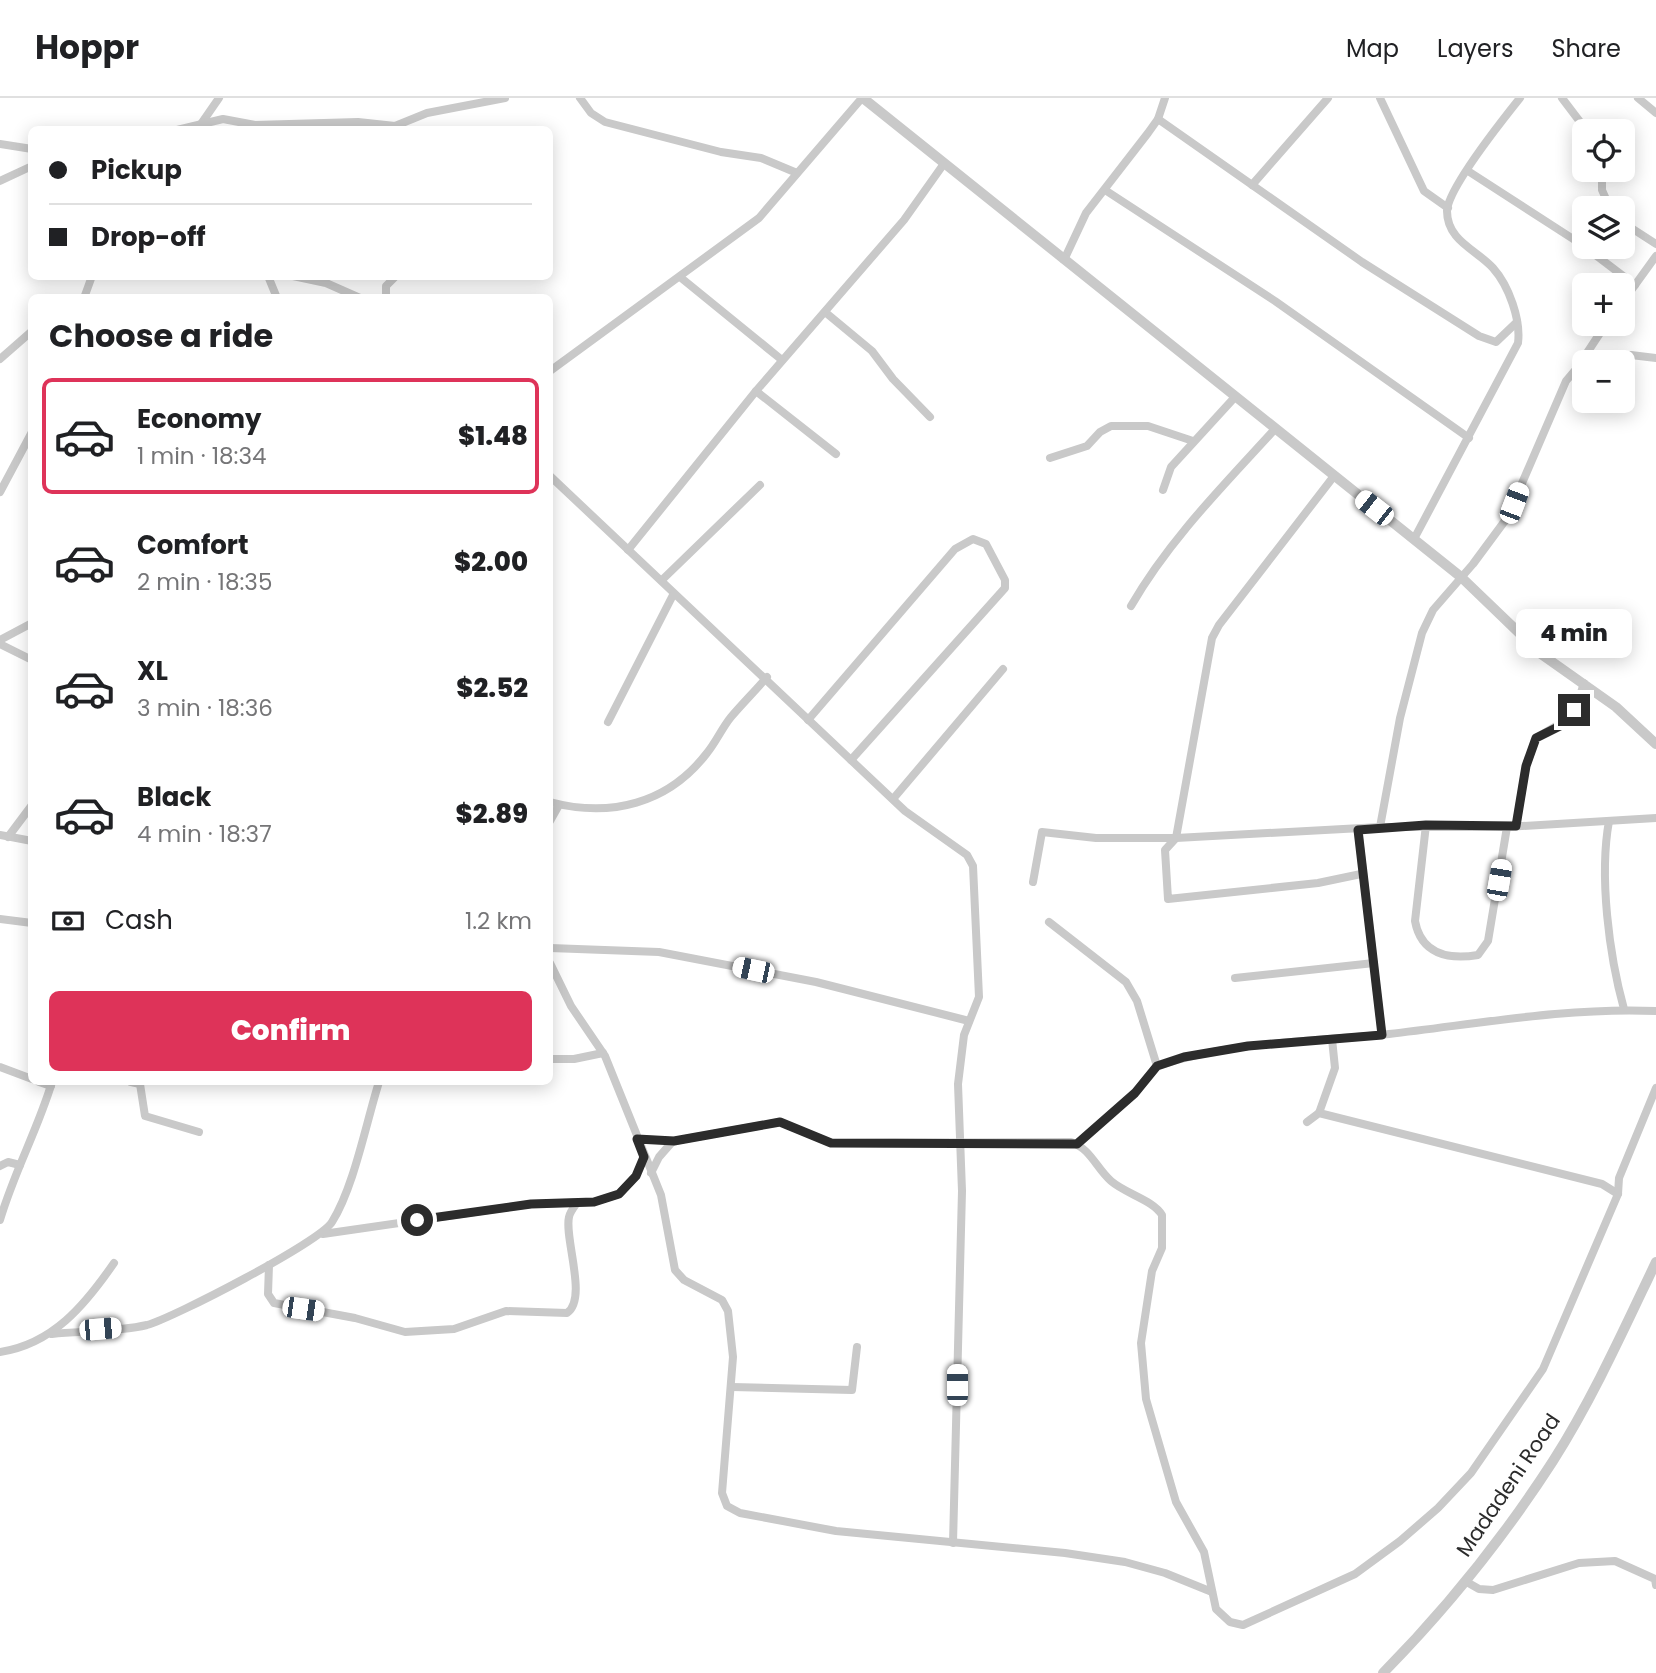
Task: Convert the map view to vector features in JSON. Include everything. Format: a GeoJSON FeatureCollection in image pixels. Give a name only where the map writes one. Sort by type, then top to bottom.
{"type":"FeatureCollection","features":[{"type":"Feature","properties":{"kind":"street"},"geometry":{"type":"LineString","coordinates":[[201,124],[219,98]]}},
{"type":"Feature","properties":{"kind":"street"},"geometry":{"type":"LineString","coordinates":[[193,126],[223,119],[268,126],[395,125],[427,113],[505,98]]}},
{"type":"Feature","properties":{"kind":"street"},"geometry":{"type":"LineString","coordinates":[[580,98],[591,113],[605,122],[720,152],[761,158],[797,173]]}},
{"type":"Feature","properties":{"kind":"street"},"geometry":{"type":"LineString","coordinates":[[553,369],[759,218],[863,98],[943,165],[1461,577],[1541,654],[1639,726],[1656,744]]}},
{"type":"Feature","properties":{"kind":"street"},"geometry":{"type":"LineString","coordinates":[[1064,260],[1086,213],[1157,119],[1165,98]]}},
{"type":"Feature","properties":{"kind":"street"},"geometry":{"type":"LineString","coordinates":[[1252,186],[1328,98]]}},
{"type":"Feature","properties":{"kind":"street"},"geometry":{"type":"LineString","coordinates":[[1380,98],[1424,191],[1447,208],[1457,238],[1493,268],[1502,281],[1517,322],[1518,344],[1414,539]]}},
{"type":"Feature","properties":{"kind":"street"},"geometry":{"type":"LineString","coordinates":[[1447,208],[1468,171],[1520,98]]}},
{"type":"Feature","properties":{"kind":"street"},"geometry":{"type":"LineString","coordinates":[[1562,98],[1578,119]]}},
{"type":"Feature","properties":{"kind":"street"},"geometry":{"type":"LineString","coordinates":[[1638,98],[1656,113]]}},
{"type":"Feature","properties":{"kind":"street"},"geometry":{"type":"LineString","coordinates":[[1157,119],[1362,262],[1479,336],[1496,342],[1517,322]]}},
{"type":"Feature","properties":{"kind":"street"},"geometry":{"type":"LineString","coordinates":[[0,144],[28,148]]}},
{"type":"Feature","properties":{"kind":"street"},"geometry":{"type":"LineString","coordinates":[[628,550],[756,391],[904,220],[943,165]]}},
{"type":"Feature","properties":{"kind":"street"},"geometry":{"type":"LineString","coordinates":[[0,181],[28,168]]}},
{"type":"Feature","properties":{"kind":"street"},"geometry":{"type":"LineString","coordinates":[[1468,171],[1572,238]]}},
{"type":"Feature","properties":{"kind":"street"},"geometry":{"type":"LineString","coordinates":[[1105,190],[1275,301],[1469,438]]}},
{"type":"Feature","properties":{"kind":"street"},"geometry":{"type":"LineString","coordinates":[[1635,230],[1656,244]]}},
{"type":"Feature","properties":{"kind":"street"},"geometry":{"type":"LineString","coordinates":[[1635,285],[1656,256]]}},
{"type":"Feature","properties":{"kind":"street"},"geometry":{"type":"LineString","coordinates":[[1602,259],[1620,273]]}},
{"type":"Feature","properties":{"kind":"street"},"geometry":{"type":"LineString","coordinates":[[680,277],[782,360]]}},
{"type":"Feature","properties":{"kind":"street"},"geometry":{"type":"LineString","coordinates":[[78,294],[90,280]]}},
{"type":"Feature","properties":{"kind":"street"},"geometry":{"type":"LineString","coordinates":[[312,280],[351,294]]}},
{"type":"Feature","properties":{"kind":"street"},"geometry":{"type":"LineString","coordinates":[[825,312],[872,351],[893,379],[930,417]]}},
{"type":"Feature","properties":{"kind":"street"},"geometry":{"type":"LineString","coordinates":[[0,359],[28,334]]}},
{"type":"Feature","properties":{"kind":"street"},"geometry":{"type":"LineString","coordinates":[[1635,355],[1656,358]]}},
{"type":"Feature","properties":{"kind":"street"},"geometry":{"type":"LineString","coordinates":[[1380,827],[1413,660],[1433,610],[1507,517],[1549,416],[1572,380]]}},
{"type":"Feature","properties":{"kind":"street"},"geometry":{"type":"LineString","coordinates":[[756,391],[836,454]]}},
{"type":"Feature","properties":{"kind":"street"},"geometry":{"type":"LineString","coordinates":[[1163,490],[1171,467],[1235,397]]}},
{"type":"Feature","properties":{"kind":"street"},"geometry":{"type":"LineString","coordinates":[[1050,458],[1087,446],[1100,432],[1111,426],[1148,426],[1193,441]]}},
{"type":"Feature","properties":{"kind":"street"},"geometry":{"type":"LineString","coordinates":[[1131,606],[1148,575],[1275,429]]}},
{"type":"Feature","properties":{"kind":"street"},"geometry":{"type":"LineString","coordinates":[[0,492],[28,440]]}},
{"type":"Feature","properties":{"kind":"street"},"geometry":{"type":"LineString","coordinates":[[1334,476],[1212,638],[1177,838],[1165,850],[1168,899],[1318,883],[1361,874]]}},
{"type":"Feature","properties":{"kind":"street"},"geometry":{"type":"LineString","coordinates":[[553,479],[662,580],[673,595],[767,677],[808,720],[893,799],[922,825],[967,855],[973,866],[979,997],[964,1035],[958,1084],[961,1142],[953,1543]]}},
{"type":"Feature","properties":{"kind":"street"},"geometry":{"type":"LineString","coordinates":[[662,580],[760,485]]}},
{"type":"Feature","properties":{"kind":"street"},"geometry":{"type":"LineString","coordinates":[[808,720],[955,549],[973,539],[986,544],[1005,580],[1005,588],[851,760]]}},
{"type":"Feature","properties":{"kind":"street"},"geometry":{"type":"LineString","coordinates":[[608,722],[673,595]]}},
{"type":"Feature","properties":{"kind":"street"},"geometry":{"type":"LineString","coordinates":[[28,625],[0,642],[28,658]]}},
{"type":"Feature","properties":{"kind":"street"},"geometry":{"type":"LineString","coordinates":[[893,799],[1003,669]]}},
{"type":"Feature","properties":{"kind":"street"},"geometry":{"type":"LineString","coordinates":[[553,803],[582,809],[631,806],[679,784],[707,753],[729,719],[767,677]]}},
{"type":"Feature","properties":{"kind":"street"},"geometry":{"type":"LineString","coordinates":[[1426,825],[1415,921],[1418,936],[1432,950],[1466,956],[1478,955],[1488,941],[1526,766],[1536,738],[1568,719],[1577,705],[1584,683]]}},
{"type":"Feature","properties":{"kind":"street"},"geometry":{"type":"LineString","coordinates":[[553,816],[559,805]]}},
{"type":"Feature","properties":{"kind":"street"},"geometry":{"type":"LineString","coordinates":[[4,836],[28,809]]}},
{"type":"Feature","properties":{"kind":"street"},"geometry":{"type":"LineString","coordinates":[[1033,882],[1042,832],[1096,838],[1177,838],[1426,825],[1512,826],[1656,818]]}},
{"type":"Feature","properties":{"kind":"street"},"geometry":{"type":"LineString","coordinates":[[1609,821],[1604,850],[1606,902],[1613,970],[1624,1009]]}},
{"type":"Feature","properties":{"kind":"street"},"geometry":{"type":"LineString","coordinates":[[1358,830],[1361,874],[1382,1035]]}},
{"type":"Feature","properties":{"kind":"street"},"geometry":{"type":"LineString","coordinates":[[4,836],[28,840]]}},
{"type":"Feature","properties":{"kind":"street"},"geometry":{"type":"LineString","coordinates":[[0,919],[28,922]]}},
{"type":"Feature","properties":{"kind":"street"},"geometry":{"type":"LineString","coordinates":[[1049,922],[1126,982],[1138,1001],[1157,1066]]}},
{"type":"Feature","properties":{"kind":"street"},"geometry":{"type":"LineString","coordinates":[[553,948],[659,952],[816,982],[969,1021]]}},
{"type":"Feature","properties":{"kind":"street"},"geometry":{"type":"LineString","coordinates":[[1235,978],[1374,963]]}},
{"type":"Feature","properties":{"kind":"street"},"geometry":{"type":"LineString","coordinates":[[553,969],[571,1006],[603,1053],[667,1219],[675,1270],[684,1280],[722,1300],[728,1311],[733,1357],[722,1493],[724,1502],[732,1510],[836,1531],[1065,1553],[1125,1562],[1165,1573],[1212,1592]]}},
{"type":"Feature","properties":{"kind":"street"},"geometry":{"type":"LineString","coordinates":[[1077,1144],[1135,1093],[1157,1066],[1184,1057],[1248,1046],[1382,1035],[1624,1009],[1656,1011]]}},
{"type":"Feature","properties":{"kind":"street"},"geometry":{"type":"LineString","coordinates":[[1307,1122],[1319,1114],[1335,1068],[1332,1039]]}},
{"type":"Feature","properties":{"kind":"street"},"geometry":{"type":"LineString","coordinates":[[553,1059],[574,1059],[603,1053]]}},
{"type":"Feature","properties":{"kind":"street"},"geometry":{"type":"LineString","coordinates":[[0,1067],[28,1078]]}},
{"type":"Feature","properties":{"kind":"street"},"geometry":{"type":"LineString","coordinates":[[0,1220],[40,1120],[51,1085]]}},
{"type":"Feature","properties":{"kind":"street"},"geometry":{"type":"LineString","coordinates":[[140,1085],[145,1116],[198,1132]]}},
{"type":"Feature","properties":{"kind":"street"},"geometry":{"type":"LineString","coordinates":[[323,1234],[332,1222],[345,1192],[378,1085]]}},
{"type":"Feature","properties":{"kind":"street"},"geometry":{"type":"LineString","coordinates":[[637,1139],[674,1141],[780,1122],[831,1143],[1077,1144],[1088,1151],[1111,1181],[1130,1195],[1153,1204],[1162,1215],[1162,1248],[1152,1271],[1142,1332],[1141,1364],[1146,1399],[1176,1502],[1204,1552],[1216,1609],[1230,1622],[1242,1625],[1354,1574],[1400,1541],[1438,1508],[1471,1472],[1544,1369],[1618,1194],[1619,1178],[1656,1088]]}},
{"type":"Feature","properties":{"kind":"street"},"geometry":{"type":"LineString","coordinates":[[1319,1114],[1602,1184],[1618,1194]]}},
{"type":"Feature","properties":{"kind":"street"},"geometry":{"type":"LineString","coordinates":[[651,1173],[664,1150],[674,1141]]}},
{"type":"Feature","properties":{"kind":"street"},"geometry":{"type":"LineString","coordinates":[[0,1352],[17,1350],[52,1334],[149,1324],[269,1265],[323,1234],[508,1206],[594,1202],[619,1194],[636,1176],[644,1157]]}},
{"type":"Feature","properties":{"kind":"street"},"geometry":{"type":"LineString","coordinates":[[0,1166],[8,1162],[20,1165]]}},
{"type":"Feature","properties":{"kind":"street"},"geometry":{"type":"LineString","coordinates":[[1602,1184],[1619,1178]]}},
{"type":"Feature","properties":{"kind":"street"},"geometry":{"type":"LineString","coordinates":[[269,1265],[268,1294],[274,1303],[355,1318],[405,1332],[454,1329],[506,1311],[567,1312],[573,1306],[575,1284],[569,1221],[577,1203]]}},
{"type":"Feature","properties":{"kind":"street","name":"Madadeni Road"},"geometry":{"type":"LineString","coordinates":[[1383,1673],[1429,1626],[1553,1461],[1610,1357],[1656,1262]]}},
{"type":"Feature","properties":{"kind":"street"},"geometry":{"type":"LineString","coordinates":[[52,1334],[93,1294],[114,1263]]}},
{"type":"Feature","properties":{"kind":"street"},"geometry":{"type":"LineString","coordinates":[[732,1387],[852,1390],[857,1347]]}},
{"type":"Feature","properties":{"kind":"street"},"geometry":{"type":"LineString","coordinates":[[1465,1581],[1479,1588],[1493,1590],[1569,1565],[1615,1561],[1656,1581]]}},
{"type":"Feature","properties":{"kind":"route"},"geometry":{"type":"LineString","coordinates":[[417,1220],[531,1204],[594,1202],[619,1194],[636,1176],[644,1157],[637,1139],[658,1143],[773,1122],[789,1124],[816,1139],[831,1143],[1077,1144],[1135,1093],[1157,1066],[1184,1057],[1248,1046],[1382,1035],[1361,874],[1358,830],[1426,825],[1516,826],[1526,766],[1536,738],[1560,726],[1574,710]]}}]}
